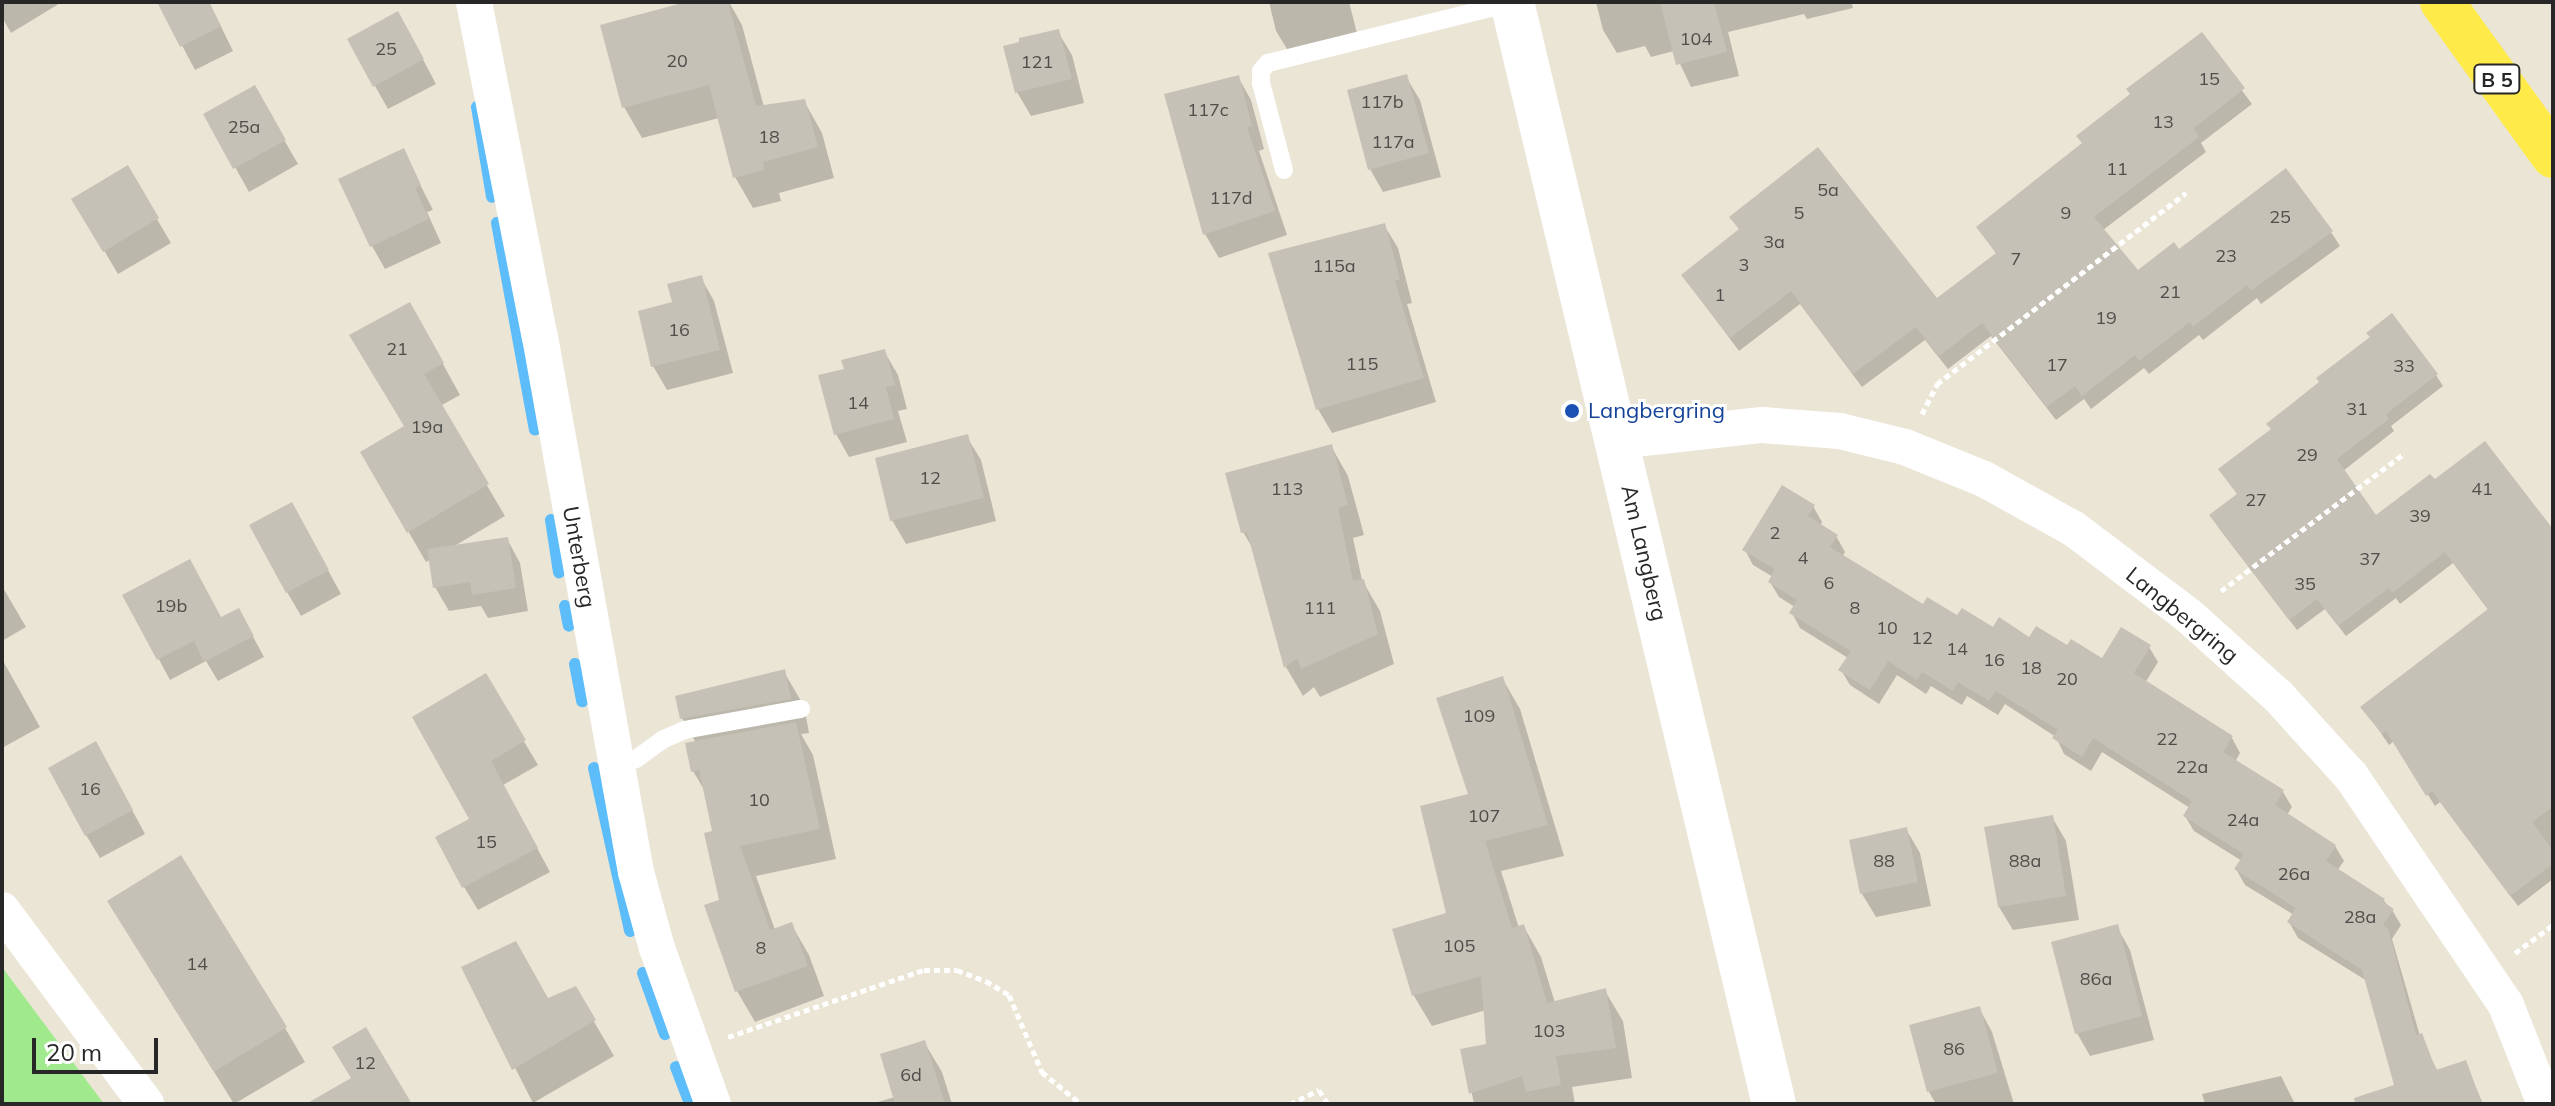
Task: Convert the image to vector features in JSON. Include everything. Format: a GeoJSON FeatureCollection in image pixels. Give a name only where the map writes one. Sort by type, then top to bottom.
{"type":"FeatureCollection","features":[{"type":"Feature","properties":{"kind":"main road","name":"B 5"},"geometry":{"type":"LineString","coordinates":[[2442,2],[2553,156]]}},
{"type":"Feature","properties":{"kind":"street","name":"Unterberg"},"geometry":{"type":"LineString","coordinates":[[474,2],[542,351],[636,872],[657,948],[713,1104]]}},
{"type":"Feature","properties":{"kind":"street","name":"Am Langberg"},"geometry":{"type":"LineString","coordinates":[[1513,2],[1774,1104]]}},
{"type":"Feature","properties":{"kind":"street","name":"Langbergring"},"geometry":{"type":"LineString","coordinates":[[1617,441],[1762,425],[1840,431],[1905,447],[1984,479],[2074,529],[2189,616],[2279,697],[2351,776],[2506,1005],[2545,1104]]}},
{"type":"Feature","properties":{"kind":"street"},"geometry":{"type":"LineString","coordinates":[[2,910],[146,1104]]}},
{"type":"Feature","properties":{"kind":"lane"},"geometry":{"type":"LineString","coordinates":[[1284,170],[1261,83],[1261,71],[1268,63],[1513,2]]}},
{"type":"Feature","properties":{"kind":"lane"},"geometry":{"type":"LineString","coordinates":[[616,764],[636,759],[662,740],[684,730],[801,709]]}},
{"type":"Feature","properties":{"kind":"path"},"geometry":{"type":"LineString","coordinates":[[1905,447],[1937,384],[2186,193]]}},
{"type":"Feature","properties":{"kind":"path"},"geometry":{"type":"LineString","coordinates":[[2189,616],[2405,453]]}},
{"type":"Feature","properties":{"kind":"path"},"geometry":{"type":"LineString","coordinates":[[693,1049],[924,970],[957,970],[986,981],[1009,995],[1042,1072],[1081,1104]]}},
{"type":"Feature","properties":{"kind":"path"},"geometry":{"type":"LineString","coordinates":[[1290,1104],[1319,1090],[1328,1104]]}},
{"type":"Feature","properties":{"kind":"green space"},"geometry":{"type":"Polygon","coordinates":[[[2,967],[104,1104],[2,1104],[2,967]]]}},
{"type":"Feature","properties":{"kind":"building"},"geometry":{"type":"Polygon","coordinates":[[[157,2],[209,2],[221,26],[180,47],[157,2]]]}},
{"type":"Feature","properties":{"kind":"building"},"geometry":{"type":"Polygon","coordinates":[[[686,2],[728,2],[756,106],[805,99],[818,147],[763,162],[764,170],[733,178],[709,85],[622,108],[600,25],[686,2]]]}},
{"type":"Feature","properties":{"kind":"building"},"geometry":{"type":"Polygon","coordinates":[[[1660,2],[1714,2],[1727,52],[1676,65],[1660,2]]]}},
{"type":"Feature","properties":{"kind":"building"},"geometry":{"type":"Polygon","coordinates":[[[398,11],[424,59],[373,87],[347,39],[398,11]]]}},
{"type":"Feature","properties":{"kind":"building"},"geometry":{"type":"Polygon","coordinates":[[[1059,29],[1072,79],[1015,93],[1003,46],[1019,42],[1019,38],[1059,29]]]}},
{"type":"Feature","properties":{"kind":"building"},"geometry":{"type":"Polygon","coordinates":[[[2202,32],[2245,88],[2194,128],[2199,137],[2094,217],[2138,270],[2174,242],[2179,249],[2286,168],[2333,231],[2251,291],[2247,285],[2193,327],[2190,322],[2139,361],[2135,355],[2082,396],[2075,386],[2047,407],[1982,323],[1939,356],[1916,327],[1853,374],[1791,291],[1730,338],[1681,275],[1739,229],[1729,217],[1818,147],[1937,298],[1996,253],[1976,227],[2082,143],[2076,136],[2130,94],[2126,89],[2202,32]]]}},
{"type":"Feature","properties":{"kind":"building"},"geometry":{"type":"Polygon","coordinates":[[[1407,74],[1429,153],[1368,170],[1347,90],[1407,74]]]}},
{"type":"Feature","properties":{"kind":"building"},"geometry":{"type":"Polygon","coordinates":[[[1239,75],[1252,126],[1247,127],[1275,211],[1203,235],[1164,94],[1239,75]]]}},
{"type":"Feature","properties":{"kind":"building"},"geometry":{"type":"Polygon","coordinates":[[[255,85],[286,140],[233,169],[203,114],[255,85]]]}},
{"type":"Feature","properties":{"kind":"building"},"geometry":{"type":"Polygon","coordinates":[[[404,148],[421,185],[415,188],[429,219],[370,247],[338,179],[404,148]]]}},
{"type":"Feature","properties":{"kind":"building"},"geometry":{"type":"Polygon","coordinates":[[[128,165],[159,218],[103,252],[71,199],[128,165]]]}},
{"type":"Feature","properties":{"kind":"building"},"geometry":{"type":"Polygon","coordinates":[[[1385,223],[1400,279],[1395,281],[1424,378],[1316,410],[1268,253],[1385,223]]]}},
{"type":"Feature","properties":{"kind":"building"},"geometry":{"type":"Polygon","coordinates":[[[702,275],[720,350],[651,367],[638,311],[672,302],[667,284],[702,275]]]}},
{"type":"Feature","properties":{"kind":"building"},"geometry":{"type":"Polygon","coordinates":[[[410,302],[444,363],[424,374],[489,484],[407,533],[360,452],[404,426],[349,335],[410,302]]]}},
{"type":"Feature","properties":{"kind":"building"},"geometry":{"type":"Polygon","coordinates":[[[2392,313],[2438,374],[2386,414],[2389,419],[2337,459],[2376,515],[2430,474],[2435,479],[2485,441],[2553,529],[2553,807],[2532,822],[2553,850],[2553,864],[2510,896],[2432,791],[2426,796],[2386,731],[2382,734],[2360,707],[2488,609],[2445,552],[2392,593],[2389,588],[2338,626],[2317,599],[2289,620],[2209,515],[2237,494],[2218,469],[2271,429],[2266,424],[2319,382],[2316,378],[2370,337],[2366,333],[2392,313]]]}},
{"type":"Feature","properties":{"kind":"building"},"geometry":{"type":"Polygon","coordinates":[[[885,349],[895,385],[886,387],[894,419],[834,435],[818,375],[844,369],[841,360],[885,349]]]}},
{"type":"Feature","properties":{"kind":"building"},"geometry":{"type":"Polygon","coordinates":[[[968,434],[984,498],[890,521],[875,458],[968,434]]]}},
{"type":"Feature","properties":{"kind":"building"},"geometry":{"type":"Polygon","coordinates":[[[1332,444],[1348,505],[1338,508],[1353,581],[1364,579],[1378,634],[1301,669],[1297,658],[1284,668],[1247,532],[1241,533],[1225,473],[1332,444]]]}},
{"type":"Feature","properties":{"kind":"building"},"geometry":{"type":"Polygon","coordinates":[[[1782,485],[1815,505],[1808,516],[1838,535],[1830,547],[1923,604],[1927,597],[1957,615],[1962,608],[1993,627],[1999,617],[2029,637],[2036,626],[2067,645],[2071,639],[2102,658],[2121,627],[2151,645],[2134,673],[2233,736],[2223,752],[2284,790],[2275,805],[2336,845],[2326,861],[2385,899],[2383,902],[2394,909],[2383,925],[2388,928],[2416,1035],[2422,1033],[2436,1070],[2466,1060],[2482,1104],[2355,1104],[2354,1098],[2394,1085],[2362,970],[2287,922],[2296,908],[2234,869],[2244,854],[2183,816],[2192,801],[2093,738],[2082,757],[2052,738],[2058,730],[1996,691],[1989,701],[1958,682],[1953,691],[1922,672],[1917,680],[1888,661],[1870,690],[1838,670],[1851,651],[1789,613],[1797,600],[1768,582],[1775,569],[1742,550],[1782,485]]]}},
{"type":"Feature","properties":{"kind":"building"},"geometry":{"type":"Polygon","coordinates":[[[292,502],[329,570],[286,593],[249,525],[292,502]]]}},
{"type":"Feature","properties":{"kind":"building"},"geometry":{"type":"Polygon","coordinates":[[[508,537],[516,588],[472,595],[470,582],[433,588],[427,549],[508,537]]]}},
{"type":"Feature","properties":{"kind":"building"},"geometry":{"type":"Polygon","coordinates":[[[190,559],[221,617],[239,608],[254,636],[204,662],[194,641],[157,660],[122,595],[190,559]]]}},
{"type":"Feature","properties":{"kind":"building"},"geometry":{"type":"Polygon","coordinates":[[[785,669],[791,699],[680,719],[675,696],[785,669]]]}},
{"type":"Feature","properties":{"kind":"building"},"geometry":{"type":"Polygon","coordinates":[[[486,673],[526,740],[491,761],[538,848],[462,888],[435,837],[469,819],[412,717],[486,673]]]}},
{"type":"Feature","properties":{"kind":"building"},"geometry":{"type":"Polygon","coordinates":[[[1503,676],[1548,825],[1485,841],[1512,928],[1524,924],[1547,1003],[1606,988],[1616,1048],[1556,1056],[1561,1085],[1526,1092],[1522,1076],[1469,1094],[1460,1049],[1486,1044],[1481,976],[1412,996],[1392,929],[1446,913],[1420,806],[1468,794],[1436,698],[1503,676]]]}},
{"type":"Feature","properties":{"kind":"building"},"geometry":{"type":"Polygon","coordinates":[[[796,722],[820,829],[740,846],[770,930],[792,922],[808,966],[735,992],[704,905],[719,900],[704,833],[712,831],[699,770],[691,772],[685,743],[796,722]]]}},
{"type":"Feature","properties":{"kind":"building"},"geometry":{"type":"Polygon","coordinates":[[[96,741],[133,810],[85,836],[48,768],[96,741]]]}},
{"type":"Feature","properties":{"kind":"building"},"geometry":{"type":"Polygon","coordinates":[[[2053,815],[2066,896],[1998,907],[1984,827],[2053,815]]]}},
{"type":"Feature","properties":{"kind":"building"},"geometry":{"type":"Polygon","coordinates":[[[1907,827],[1918,882],[1860,894],[1849,840],[1907,827]]]}},
{"type":"Feature","properties":{"kind":"building"},"geometry":{"type":"Polygon","coordinates":[[[181,855],[287,1027],[214,1072],[107,901],[181,855]]]}},
{"type":"Feature","properties":{"kind":"building"},"geometry":{"type":"Polygon","coordinates":[[[2118,924],[2142,1016],[2075,1034],[2051,942],[2118,924]]]}},
{"type":"Feature","properties":{"kind":"building"},"geometry":{"type":"Polygon","coordinates":[[[516,941],[548,998],[576,986],[596,1020],[512,1070],[461,967],[516,941]]]}},
{"type":"Feature","properties":{"kind":"building"},"geometry":{"type":"Polygon","coordinates":[[[1980,1006],[1998,1073],[1927,1092],[1909,1025],[1980,1006]]]}},
{"type":"Feature","properties":{"kind":"building"},"geometry":{"type":"Polygon","coordinates":[[[366,1027],[412,1104],[306,1104],[351,1078],[332,1047],[366,1027]]]}},
{"type":"Feature","properties":{"kind":"building"},"geometry":{"type":"Polygon","coordinates":[[[925,1040],[945,1104],[895,1104],[880,1054],[925,1040]]]}},
{"type":"Feature","properties":{"kind":"waterway"},"geometry":{"type":"LineString","coordinates":[[477,107],[492,197]]}},
{"type":"Feature","properties":{"kind":"waterway"},"geometry":{"type":"LineString","coordinates":[[497,223],[535,430]]}},
{"type":"Feature","properties":{"kind":"waterway"},"geometry":{"type":"LineString","coordinates":[[551,520],[559,572]]}},
{"type":"Feature","properties":{"kind":"waterway"},"geometry":{"type":"LineString","coordinates":[[565,606],[569,626]]}},
{"type":"Feature","properties":{"kind":"waterway"},"geometry":{"type":"LineString","coordinates":[[575,664],[582,701]]}},
{"type":"Feature","properties":{"kind":"waterway"},"geometry":{"type":"LineString","coordinates":[[594,768],[630,931]]}},
{"type":"Feature","properties":{"kind":"waterway"},"geometry":{"type":"LineString","coordinates":[[643,973],[665,1034]]}},
{"type":"Feature","properties":{"kind":"waterway"},"geometry":{"type":"LineString","coordinates":[[676,1067],[690,1104]]}},
{"type":"Feature","properties":{"kind":"place","name":"Langbergring"},"geometry":{"type":"Point","coordinates":[1572,411]}}]}
